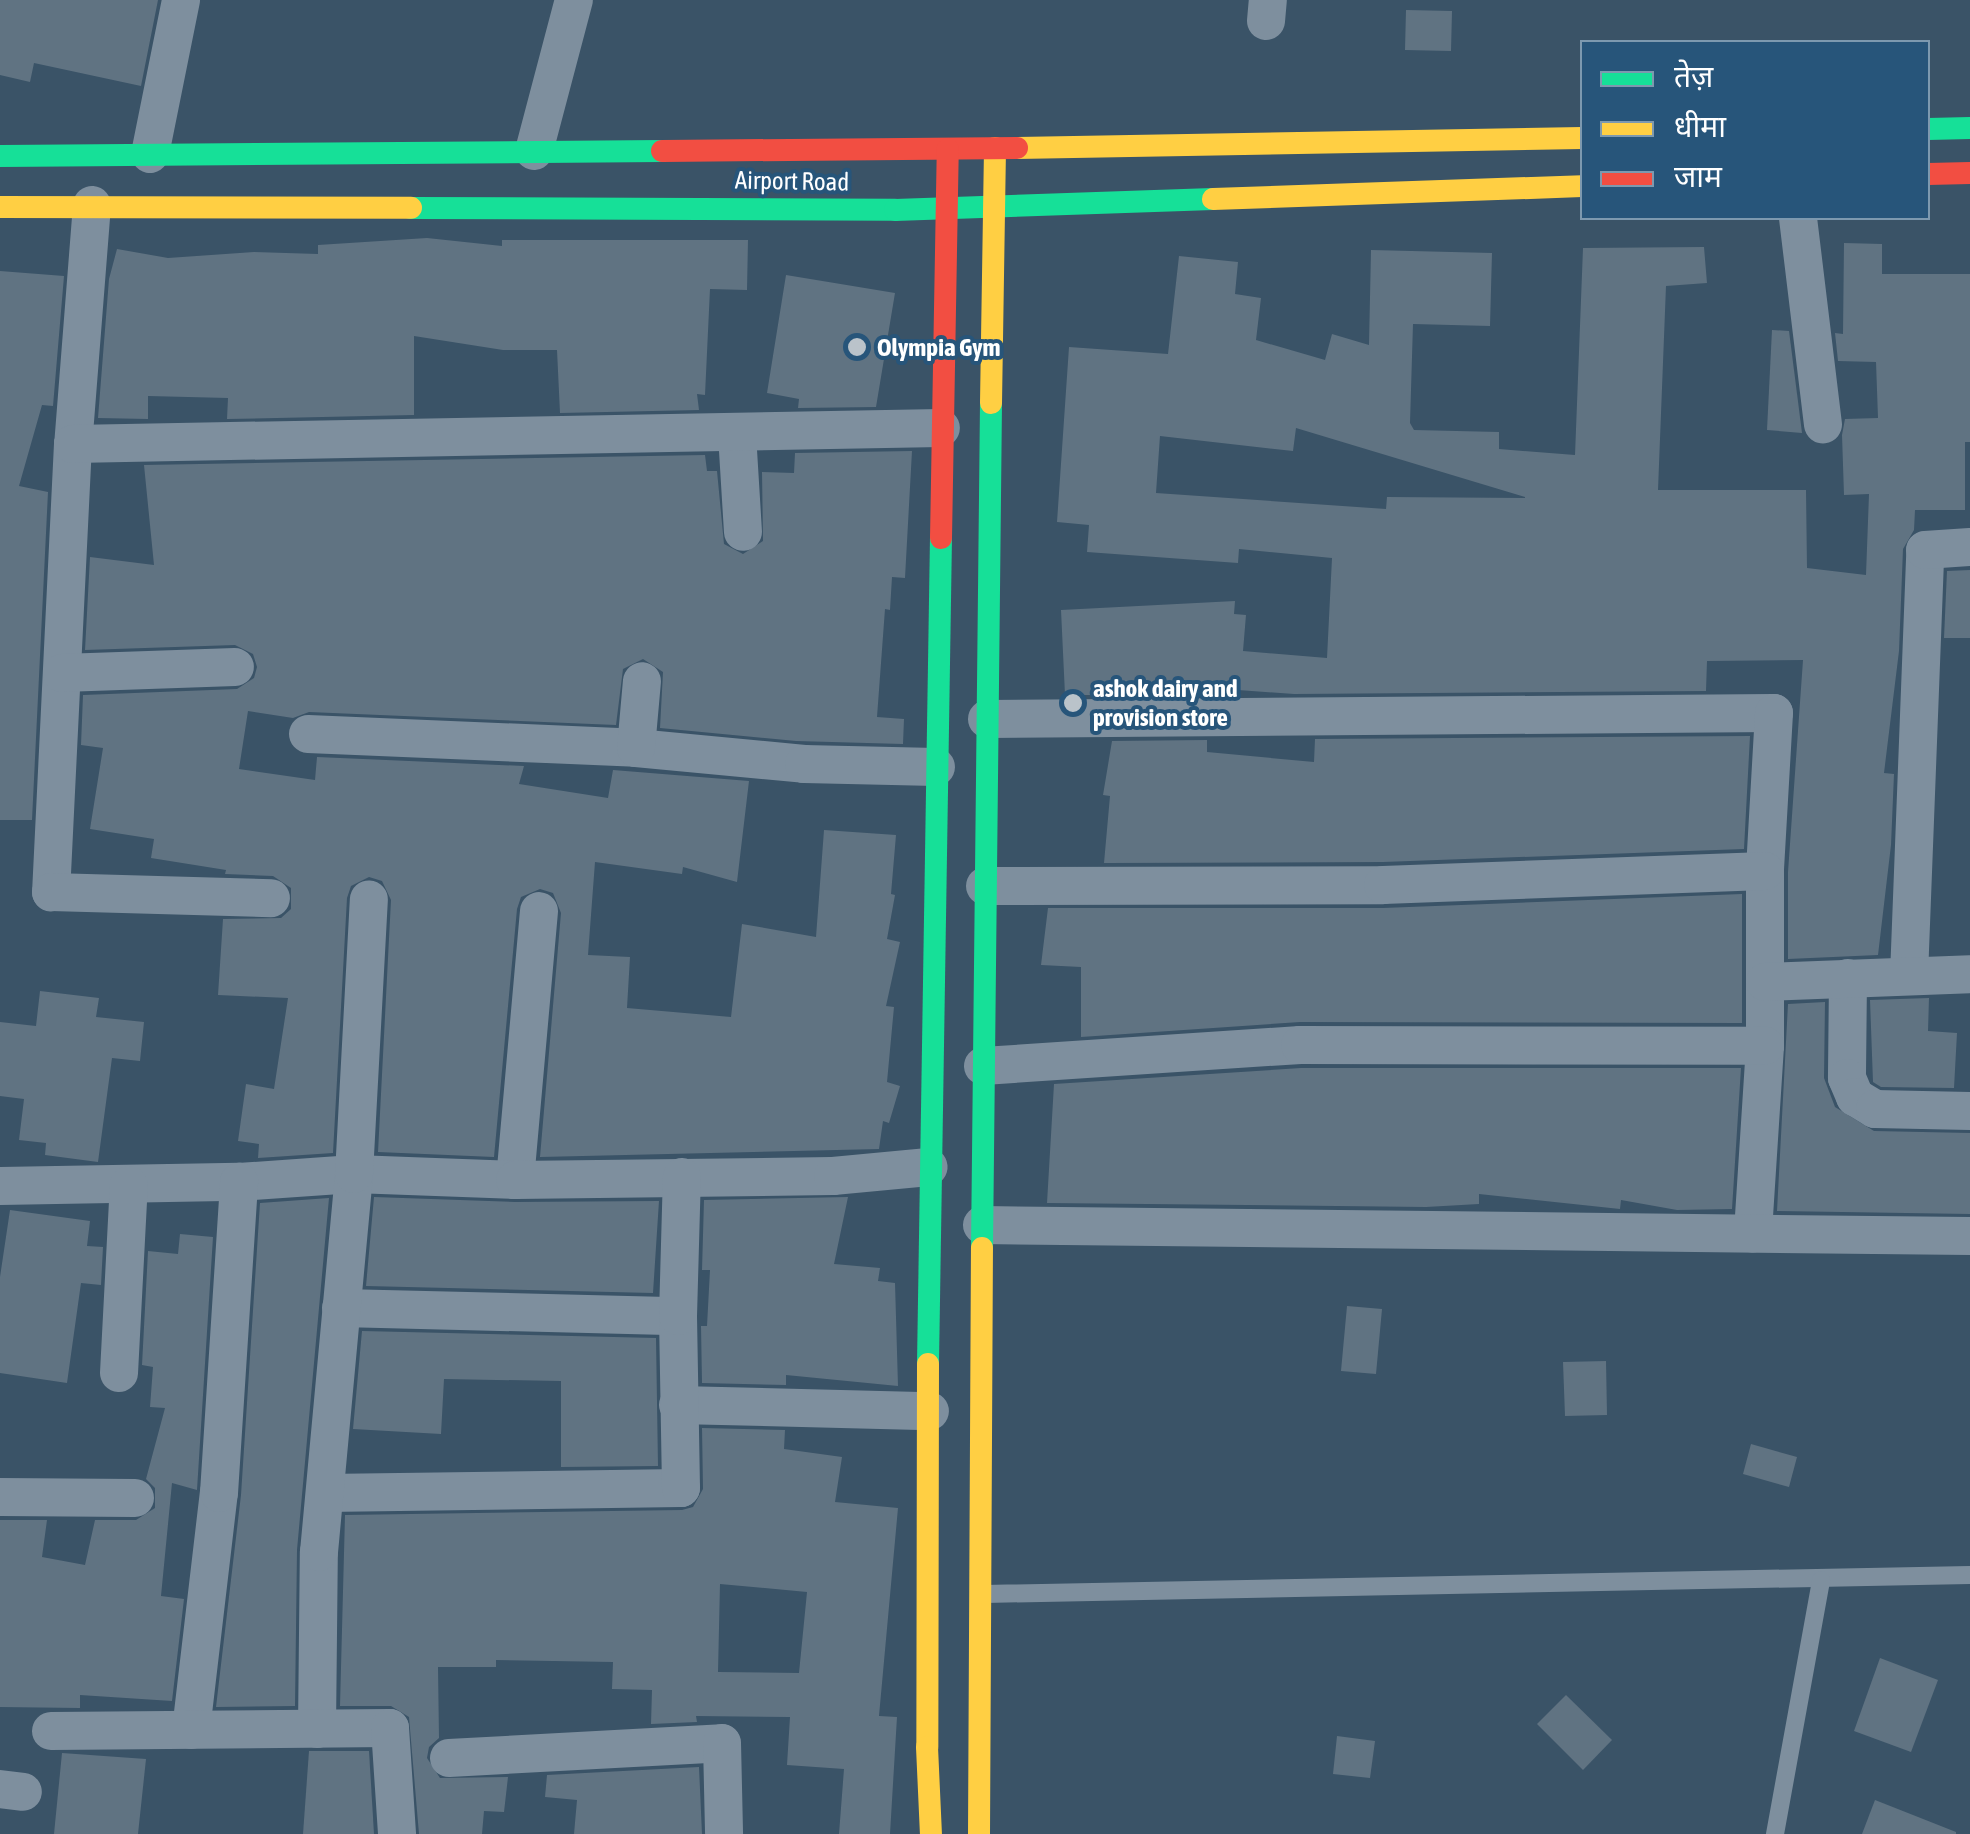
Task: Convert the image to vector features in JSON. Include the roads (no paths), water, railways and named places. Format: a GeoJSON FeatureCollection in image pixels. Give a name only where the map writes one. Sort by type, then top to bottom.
{"type":"FeatureCollection","features":[{"type":"Feature","properties":{"kind":"main road"},"geometry":{"type":"LineString","coordinates":[[1930,129],[1970,128]]}},
{"type":"Feature","properties":{"kind":"main road","name":"Airport Road"},"geometry":{"type":"LineString","coordinates":[[0,156],[948,149],[1580,138]]}},
{"type":"Feature","properties":{"kind":"main road"},"geometry":{"type":"LineString","coordinates":[[980,1834],[984,886],[995,148]]}},
{"type":"Feature","properties":{"kind":"main road"},"geometry":{"type":"LineString","coordinates":[[931,1834],[927,1747],[929,1167],[948,149]]}},
{"type":"Feature","properties":{"kind":"main road"},"geometry":{"type":"LineString","coordinates":[[1930,174],[1970,173]]}},
{"type":"Feature","properties":{"kind":"main road","name":"Airport Road"},"geometry":{"type":"LineString","coordinates":[[0,207],[946,209],[1580,186]]}},
{"type":"Feature","properties":{"kind":"street"},"geometry":{"type":"LineString","coordinates":[[150,154],[180,0]]}},
{"type":"Feature","properties":{"kind":"street"},"geometry":{"type":"LineString","coordinates":[[534,150],[574,0]]}},
{"type":"Feature","properties":{"kind":"street"},"geometry":{"type":"LineString","coordinates":[[92,205],[73,444],[50,892],[271,898]]}},
{"type":"Feature","properties":{"kind":"street"},"geometry":{"type":"LineString","coordinates":[[1798,220],[1824,424]]}},
{"type":"Feature","properties":{"kind":"street"},"geometry":{"type":"LineString","coordinates":[[73,444],[941,428]]}},
{"type":"Feature","properties":{"kind":"street"},"geometry":{"type":"LineString","coordinates":[[737,434],[744,532]]}},
{"type":"Feature","properties":{"kind":"street"},"geometry":{"type":"LineString","coordinates":[[1909,976],[1925,550],[1970,547]]}},
{"type":"Feature","properties":{"kind":"street"},"geometry":{"type":"LineString","coordinates":[[62,672],[234,667]]}},
{"type":"Feature","properties":{"kind":"street"},"geometry":{"type":"LineString","coordinates":[[636,748],[642,681]]}},
{"type":"Feature","properties":{"kind":"street"},"geometry":{"type":"LineString","coordinates":[[987,718],[1774,713],[1765,871],[1765,1046],[1753,1234]]}},
{"type":"Feature","properties":{"kind":"street"},"geometry":{"type":"LineString","coordinates":[[308,734],[636,748],[804,764],[936,767]]}},
{"type":"Feature","properties":{"kind":"street"},"geometry":{"type":"LineString","coordinates":[[984,886],[1383,885],[1765,871]]}},
{"type":"Feature","properties":{"kind":"street"},"geometry":{"type":"LineString","coordinates":[[318,1729],[319,1552],[354,1174],[370,900]]}},
{"type":"Feature","properties":{"kind":"street"},"geometry":{"type":"LineString","coordinates":[[515,1180],[539,911]]}},
{"type":"Feature","properties":{"kind":"street"},"geometry":{"type":"LineString","coordinates":[[1766,982],[1970,974]]}},
{"type":"Feature","properties":{"kind":"street"},"geometry":{"type":"LineString","coordinates":[[1848,978],[1847,1078],[1855,1097],[1875,1109],[1970,1111]]}},
{"type":"Feature","properties":{"kind":"street"},"geometry":{"type":"LineString","coordinates":[[983,1066],[1300,1046],[1765,1046]]}},
{"type":"Feature","properties":{"kind":"street"},"geometry":{"type":"LineString","coordinates":[[0,1186],[239,1182],[354,1174],[515,1180],[832,1176],[929,1167]]}},
{"type":"Feature","properties":{"kind":"street"},"geometry":{"type":"LineString","coordinates":[[325,1493],[680,1488],[678,1316],[682,1177]]}},
{"type":"Feature","properties":{"kind":"street"},"geometry":{"type":"LineString","coordinates":[[191,1730],[219,1493],[239,1182]]}},
{"type":"Feature","properties":{"kind":"street"},"geometry":{"type":"LineString","coordinates":[[120,1373],[129,1185]]}},
{"type":"Feature","properties":{"kind":"street"},"geometry":{"type":"LineString","coordinates":[[982,1225],[1970,1236]]}},
{"type":"Feature","properties":{"kind":"street"},"geometry":{"type":"LineString","coordinates":[[341,1308],[678,1316]]}},
{"type":"Feature","properties":{"kind":"street"},"geometry":{"type":"LineString","coordinates":[[678,1405],[930,1411]]}},
{"type":"Feature","properties":{"kind":"street"},"geometry":{"type":"LineString","coordinates":[[0,1498],[135,1498]]}},
{"type":"Feature","properties":{"kind":"street"},"geometry":{"type":"LineString","coordinates":[[51,1730],[390,1728],[397,1834]]}},
{"type":"Feature","properties":{"kind":"street"},"geometry":{"type":"LineString","coordinates":[[449,1758],[722,1743],[724,1834]]}},
{"type":"Feature","properties":{"kind":"lane"},"geometry":{"type":"LineString","coordinates":[[980,1594],[1970,1575]]}},
{"type":"Feature","properties":{"kind":"lane"},"geometry":{"type":"LineString","coordinates":[[1774,1834],[1821,1580]]}},
{"type":"Feature","properties":{"kind":"place","name":"Olympia Gym"},"geometry":{"type":"Point","coordinates":[857,347]}},
{"type":"Feature","properties":{"kind":"place","name":"ashok dairy and provision store"},"geometry":{"type":"Point","coordinates":[1073,703]}}]}
